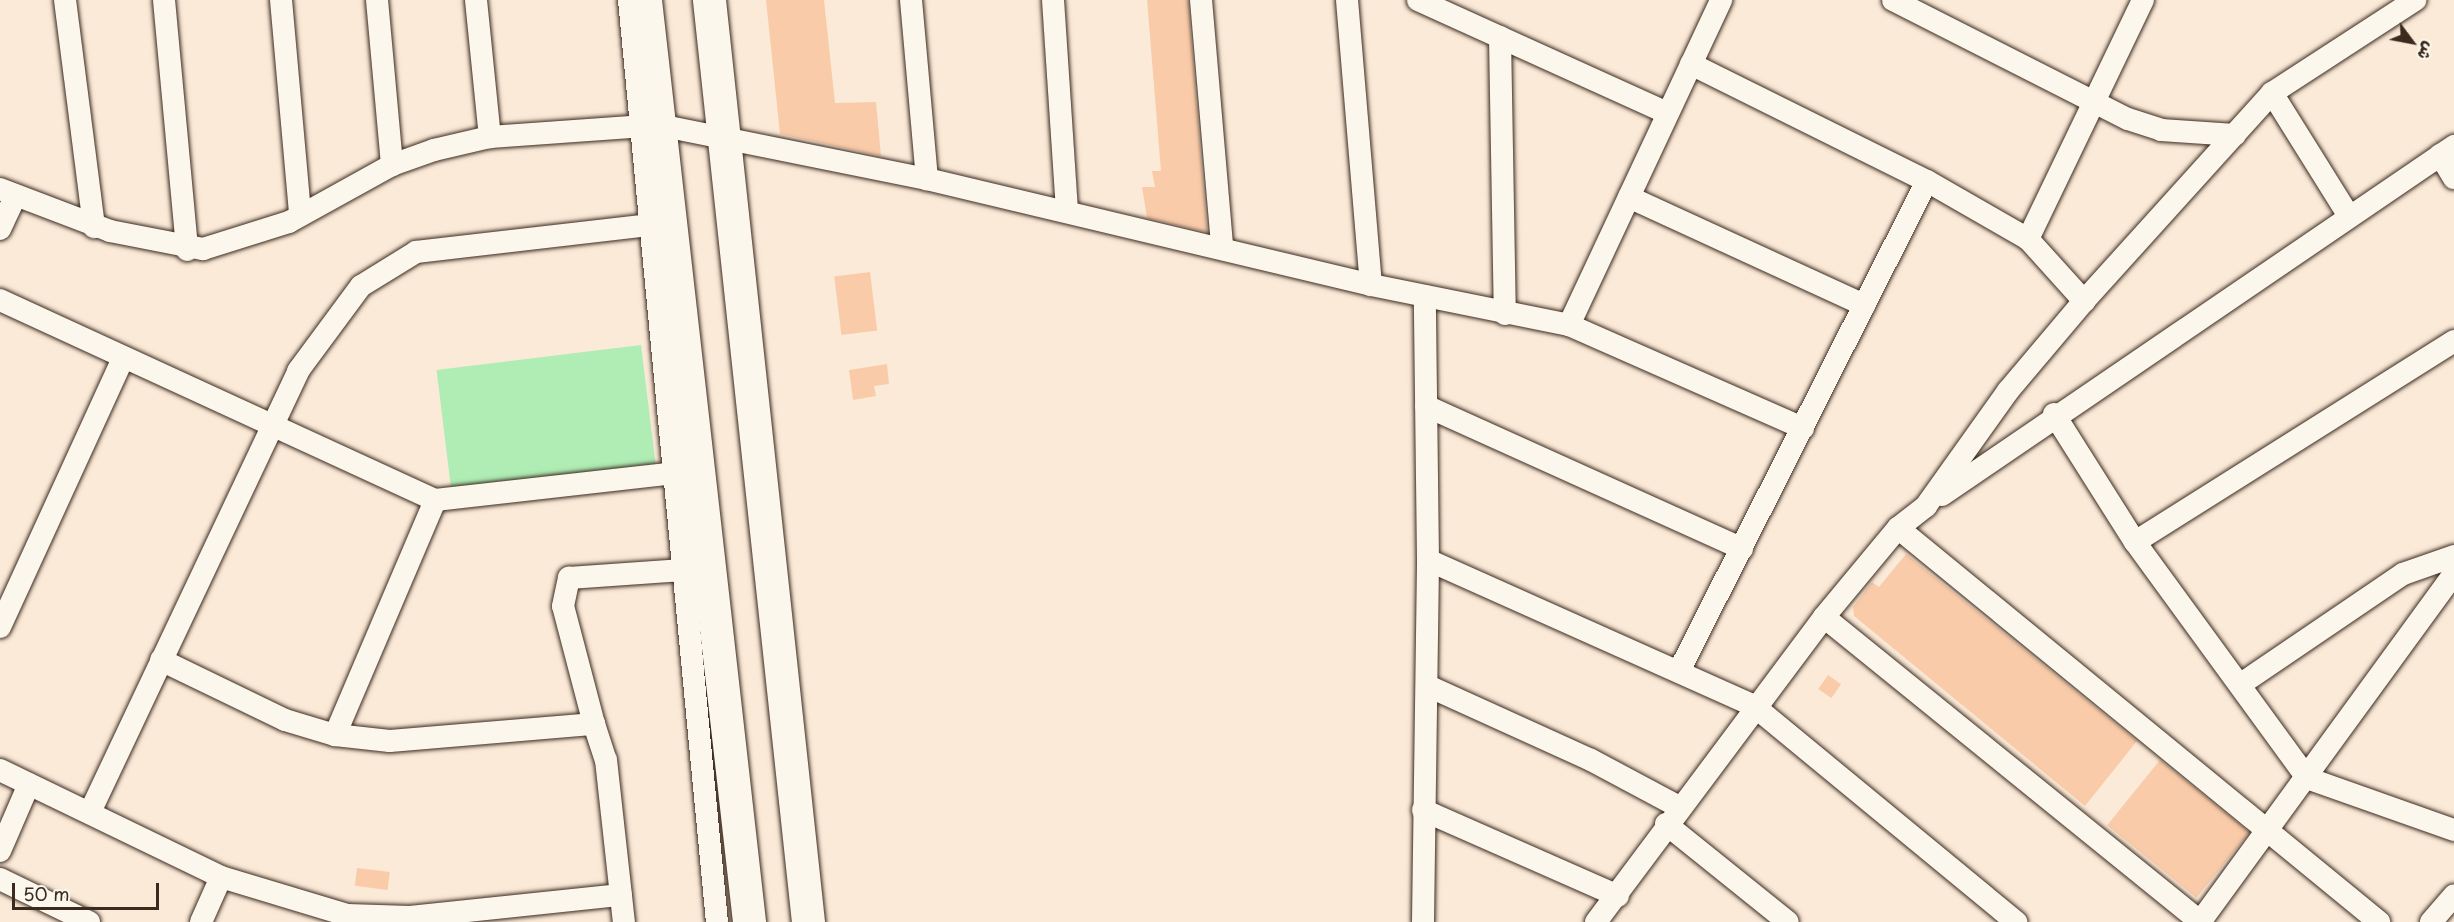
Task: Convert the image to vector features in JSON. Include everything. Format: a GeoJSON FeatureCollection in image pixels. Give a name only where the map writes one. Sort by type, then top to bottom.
{"type":"FeatureCollection","features":[{"type":"Feature","properties":{"kind":"main road"},"geometry":{"type":"LineString","coordinates":[[645,0],[651,126],[749,922]]}},
{"type":"Feature","properties":{"kind":"main road"},"geometry":{"type":"LineString","coordinates":[[709,0],[727,136],[808,922]]}},
{"type":"Feature","properties":{"kind":"street"},"geometry":{"type":"LineString","coordinates":[[65,0],[94,227]]}},
{"type":"Feature","properties":{"kind":"street"},"geometry":{"type":"LineString","coordinates":[[164,0],[187,250]]}},
{"type":"Feature","properties":{"kind":"street"},"geometry":{"type":"LineString","coordinates":[[281,0],[300,215]]}},
{"type":"Feature","properties":{"kind":"street"},"geometry":{"type":"LineString","coordinates":[[377,0],[392,165]]}},
{"type":"Feature","properties":{"kind":"street"},"geometry":{"type":"LineString","coordinates":[[476,0],[490,137]]}},
{"type":"Feature","properties":{"kind":"street"},"geometry":{"type":"LineString","coordinates":[[629,0],[651,126],[648,225],[717,922]]}},
{"type":"Feature","properties":{"kind":"street"},"geometry":{"type":"LineString","coordinates":[[911,0],[927,179]]}},
{"type":"Feature","properties":{"kind":"street"},"geometry":{"type":"LineString","coordinates":[[1053,0],[1067,212]]}},
{"type":"Feature","properties":{"kind":"street"},"geometry":{"type":"LineString","coordinates":[[1201,0],[1222,247]]}},
{"type":"Feature","properties":{"kind":"street"},"geometry":{"type":"LineString","coordinates":[[1347,0],[1371,285]]}},
{"type":"Feature","properties":{"kind":"street"},"geometry":{"type":"LineString","coordinates":[[1418,0],[1667,113]]}},
{"type":"Feature","properties":{"kind":"street"},"geometry":{"type":"LineString","coordinates":[[1569,325],[1721,0]]}},
{"type":"Feature","properties":{"kind":"street"},"geometry":{"type":"LineString","coordinates":[[1893,0],[2097,102],[2162,130],[2235,135]]}},
{"type":"Feature","properties":{"kind":"street"},"geometry":{"type":"LineString","coordinates":[[2028,239],[2097,102],[2143,0]]}},
{"type":"Feature","properties":{"kind":"street"},"geometry":{"type":"LineString","coordinates":[[1926,506],[2008,391],[2084,302],[2272,93],[2415,0]]}},
{"type":"Feature","properties":{"kind":"street"},"geometry":{"type":"LineString","coordinates":[[1500,37],[1505,314]]}},
{"type":"Feature","properties":{"kind":"street"},"geometry":{"type":"LineString","coordinates":[[1691,64],[1927,181],[2028,239],[2084,302]]}},
{"type":"Feature","properties":{"kind":"street"},"geometry":{"type":"LineString","coordinates":[[2272,93],[2349,216]]}},
{"type":"Feature","properties":{"kind":"street"},"geometry":{"type":"LineString","coordinates":[[0,229],[8,193],[94,227],[187,250],[242,240],[300,215],[392,165],[490,137],[651,126],[727,136],[927,179],[1222,247],[1371,285],[1505,314],[1569,325],[1803,428]]}},
{"type":"Feature","properties":{"kind":"street"},"geometry":{"type":"LineString","coordinates":[[1596,922],[1618,896],[1673,816],[1754,706],[1898,528],[2054,414],[2447,150],[2454,178]]}},
{"type":"Feature","properties":{"kind":"street"},"geometry":{"type":"LineString","coordinates":[[1679,671],[1927,181]]}},
{"type":"Feature","properties":{"kind":"street"},"geometry":{"type":"LineString","coordinates":[[1629,197],[1864,305]]}},
{"type":"Feature","properties":{"kind":"street"},"geometry":{"type":"LineString","coordinates":[[90,812],[272,425],[330,322],[361,286],[416,252],[648,225]]}},
{"type":"Feature","properties":{"kind":"street"},"geometry":{"type":"LineString","coordinates":[[1423,922],[1423,810],[1428,686],[1425,296]]}},
{"type":"Feature","properties":{"kind":"street"},"geometry":{"type":"LineString","coordinates":[[0,300],[435,500],[674,473]]}},
{"type":"Feature","properties":{"kind":"street"},"geometry":{"type":"LineString","coordinates":[[2134,542],[2454,342]]}},
{"type":"Feature","properties":{"kind":"street"},"geometry":{"type":"LineString","coordinates":[[0,627],[123,358]]}},
{"type":"Feature","properties":{"kind":"street"},"geometry":{"type":"LineString","coordinates":[[1426,406],[1742,549]]}},
{"type":"Feature","properties":{"kind":"street"},"geometry":{"type":"LineString","coordinates":[[2054,414],[2134,542],[2241,684],[2307,778],[2453,829]]}},
{"type":"Feature","properties":{"kind":"street"},"geometry":{"type":"LineString","coordinates":[[335,735],[435,500]]}},
{"type":"Feature","properties":{"kind":"street"},"geometry":{"type":"LineString","coordinates":[[1898,528],[2379,922]]}},
{"type":"Feature","properties":{"kind":"street"},"geometry":{"type":"LineString","coordinates":[[2241,684],[2403,574],[2454,556]]}},
{"type":"Feature","properties":{"kind":"street"},"geometry":{"type":"LineString","coordinates":[[1428,560],[1754,706],[2016,922]]}},
{"type":"Feature","properties":{"kind":"street"},"geometry":{"type":"LineString","coordinates":[[624,922],[606,760],[562,606],[569,578],[683,570]]}},
{"type":"Feature","properties":{"kind":"street"},"geometry":{"type":"LineString","coordinates":[[1824,617],[2200,922],[2269,833],[2454,574]]}},
{"type":"Feature","properties":{"kind":"street"},"geometry":{"type":"LineString","coordinates":[[162,660],[285,720],[335,735],[390,741],[594,724]]}},
{"type":"Feature","properties":{"kind":"street"},"geometry":{"type":"LineString","coordinates":[[1428,686],[1592,760],[1673,816],[1788,922]]}},
{"type":"Feature","properties":{"kind":"street"},"geometry":{"type":"LineString","coordinates":[[0,770],[221,877],[346,915],[410,917],[621,896]]}},
{"type":"Feature","properties":{"kind":"street"},"geometry":{"type":"LineString","coordinates":[[0,851],[29,784]]}},
{"type":"Feature","properties":{"kind":"street"},"geometry":{"type":"LineString","coordinates":[[1423,810],[1618,896]]}},
{"type":"Feature","properties":{"kind":"street"},"geometry":{"type":"LineString","coordinates":[[201,922],[221,877]]}},
{"type":"Feature","properties":{"kind":"street"},"geometry":{"type":"LineString","coordinates":[[0,879],[89,922]]}},
{"type":"Feature","properties":{"kind":"street"},"geometry":{"type":"LineString","coordinates":[[2431,922],[2454,896]]}},
{"type":"Feature","properties":{"kind":"green space"},"geometry":{"type":"Polygon","coordinates":[[[641,345],[656,468],[452,493],[437,370],[641,345]]]}},
{"type":"Feature","properties":{"kind":"building"},"geometry":{"type":"Polygon","coordinates":[[[766,0],[824,0],[835,103],[876,102],[881,156],[780,134],[766,0]]]}},
{"type":"Feature","properties":{"kind":"building"},"geometry":{"type":"Polygon","coordinates":[[[1147,0],[1188,0],[1207,232],[1147,218],[1142,187],[1155,187],[1152,171],[1161,171],[1147,0]]]}},
{"type":"Feature","properties":{"kind":"building"},"geometry":{"type":"Polygon","coordinates":[[[870,272],[877,331],[841,335],[834,276],[870,272]]]}},
{"type":"Feature","properties":{"kind":"building"},"geometry":{"type":"Polygon","coordinates":[[[887,364],[889,384],[874,386],[876,396],[853,400],[849,370],[887,364]]]}},
{"type":"Feature","properties":{"kind":"building"},"geometry":{"type":"Polygon","coordinates":[[[1906,554],[2137,741],[2085,806],[1854,616],[1853,607],[1872,582],[1879,587],[1906,554]]]}},
{"type":"Feature","properties":{"kind":"building"},"geometry":{"type":"Polygon","coordinates":[[[1828,675],[1841,684],[1831,698],[1818,689],[1828,675]]]}},
{"type":"Feature","properties":{"kind":"building"},"geometry":{"type":"Polygon","coordinates":[[[2160,760],[2249,832],[2197,898],[2107,825],[2160,760]]]}},
{"type":"Feature","properties":{"kind":"building"},"geometry":{"type":"Polygon","coordinates":[[[357,868],[390,872],[388,890],[355,886],[357,868]]]}}]}
